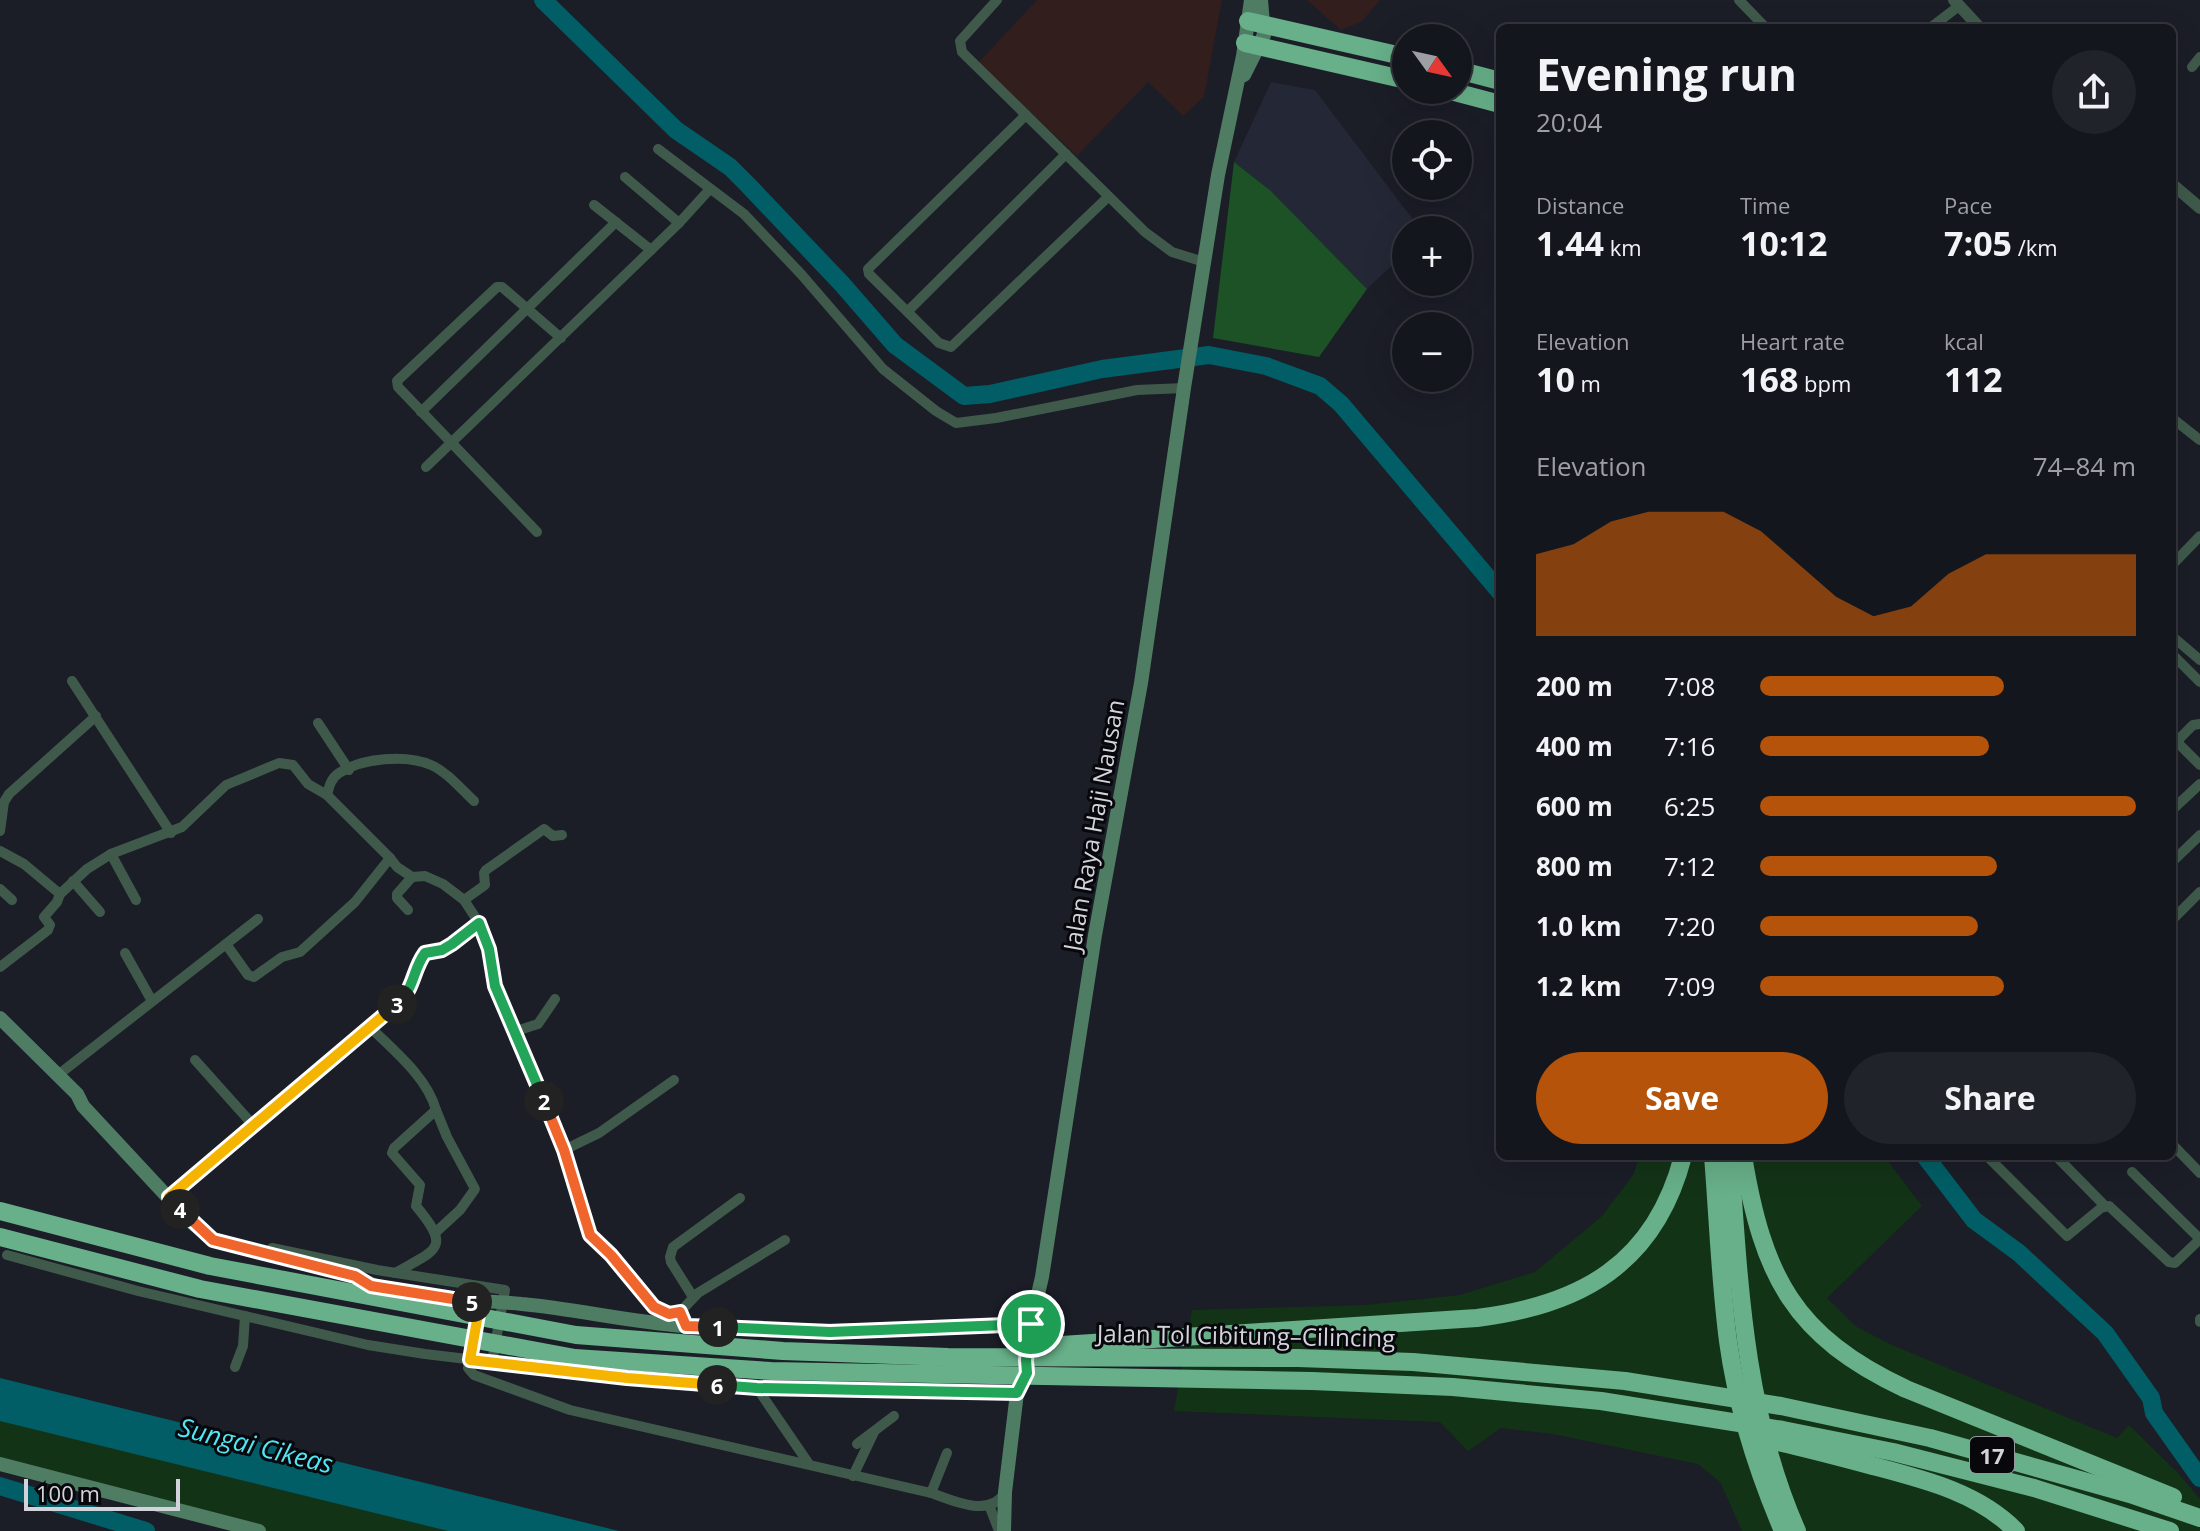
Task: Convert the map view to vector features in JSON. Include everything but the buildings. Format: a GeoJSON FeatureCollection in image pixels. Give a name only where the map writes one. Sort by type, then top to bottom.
{"type":"FeatureCollection","features":[{"type":"Feature","properties":{"kind":"highway"},"geometry":{"type":"LineString","coordinates":[[1256,23],[1392,54]]}},
{"type":"Feature","properties":{"kind":"highway"},"geometry":{"type":"LineString","coordinates":[[1252,44],[1392,77]]}},
{"type":"Feature","properties":{"kind":"highway"},"geometry":{"type":"LineString","coordinates":[[1472,74],[1496,80]]}},
{"type":"Feature","properties":{"kind":"highway"},"geometry":{"type":"LineString","coordinates":[[1472,97],[1496,103]]}},
{"type":"Feature","properties":{"kind":"highway"},"geometry":{"type":"LineString","coordinates":[[948,1357],[1086,1342],[1477,1318],[1528,1310],[1577,1293],[1602,1279],[1624,1260],[1658,1217],[1682,1160]]}},
{"type":"Feature","properties":{"kind":"highway"},"geometry":{"type":"LineString","coordinates":[[1713,1160],[1728,1344],[1750,1442],[1783,1531]]}},
{"type":"Feature","properties":{"kind":"highway"},"geometry":{"type":"LineString","coordinates":[[1730,1160],[1740,1305],[1751,1381],[1765,1445],[1797,1531]]}},
{"type":"Feature","properties":{"kind":"highway"},"geometry":{"type":"LineString","coordinates":[[1744,1160],[1755,1219],[1771,1263],[1792,1301],[1827,1343],[1873,1374],[1906,1389],[2200,1508]]}},
{"type":"Feature","properties":{"kind":"highway","name":"Jalan Tol Cibitung–Cilincing"},"geometry":{"type":"LineString","coordinates":[[0,1211],[210,1266],[576,1335],[783,1351],[948,1357],[1398,1361],[1625,1381],[1795,1409],[1930,1438],[2103,1486],[2200,1518]]}},
{"type":"Feature","properties":{"kind":"highway","name":"Jalan Tol Cibitung–Cilincing"},"geometry":{"type":"LineString","coordinates":[[0,1237],[200,1289],[575,1358],[771,1371],[1312,1381],[1514,1391],[1657,1409],[1852,1443],[2034,1488],[2170,1531]]}},
{"type":"Feature","properties":{"kind":"highway"},"geometry":{"type":"LineString","coordinates":[[1514,1391],[1692,1423],[1881,1468],[1966,1496],[2003,1517],[2016,1531]]}},
{"type":"Feature","properties":{"kind":"main road","name":"Jalan Raya Haji Nausan"},"geometry":{"type":"LineString","coordinates":[[1251,0],[1256,23]]}},
{"type":"Feature","properties":{"kind":"main road","name":"Jalan Raya Haji Nausan"},"geometry":{"type":"LineString","coordinates":[[1001,1531],[1017,1393],[1027,1373],[1031,1324],[1042,1277],[1095,935],[1141,683],[1204,262],[1229,125],[1261,0]]}},
{"type":"Feature","properties":{"kind":"main road"},"geometry":{"type":"LineString","coordinates":[[0,1018],[77,1094],[83,1106],[189,1220],[213,1240],[355,1276],[371,1286],[480,1303],[504,1302],[830,1332],[1031,1324]]}},
{"type":"Feature","properties":{"kind":"main road"},"geometry":{"type":"LineString","coordinates":[[0,1464],[259,1531]]}},
{"type":"Feature","properties":{"kind":"street"},"geometry":{"type":"LineString","coordinates":[[997,0],[966,33],[960,41],[960,49],[1108,197],[1162,246],[1204,262]]}},
{"type":"Feature","properties":{"kind":"street"},"geometry":{"type":"LineString","coordinates":[[1739,0],[1762,24]]}},
{"type":"Feature","properties":{"kind":"street"},"geometry":{"type":"LineString","coordinates":[[1749,10],[1758,0]]}},
{"type":"Feature","properties":{"kind":"street"},"geometry":{"type":"LineString","coordinates":[[1934,24],[1957,3],[1976,24]]}},
{"type":"Feature","properties":{"kind":"street"},"geometry":{"type":"LineString","coordinates":[[2192,67],[2200,57]]}},
{"type":"Feature","properties":{"kind":"street"},"geometry":{"type":"LineString","coordinates":[[1026,115],[868,269],[869,274],[939,343],[946,347],[956,344],[1108,197]]}},
{"type":"Feature","properties":{"kind":"street"},"geometry":{"type":"LineString","coordinates":[[658,149],[744,214],[883,369],[956,423],[1184,384]]}},
{"type":"Feature","properties":{"kind":"street"},"geometry":{"type":"LineString","coordinates":[[908,311],[1066,154]]}},
{"type":"Feature","properties":{"kind":"street"},"geometry":{"type":"LineString","coordinates":[[625,177],[679,223]]}},
{"type":"Feature","properties":{"kind":"street"},"geometry":{"type":"LineString","coordinates":[[2176,187],[2200,208]]}},
{"type":"Feature","properties":{"kind":"street"},"geometry":{"type":"LineString","coordinates":[[426,467],[679,223],[710,189]]}},
{"type":"Feature","properties":{"kind":"street"},"geometry":{"type":"LineString","coordinates":[[594,205],[651,250]]}},
{"type":"Feature","properties":{"kind":"street"},"geometry":{"type":"LineString","coordinates":[[421,412],[616,222]]}},
{"type":"Feature","properties":{"kind":"street"},"geometry":{"type":"LineString","coordinates":[[537,532],[421,412],[398,387],[397,381],[494,289],[502,287],[561,338]]}},
{"type":"Feature","properties":{"kind":"street"},"geometry":{"type":"LineString","coordinates":[[2176,421],[2200,440]]}},
{"type":"Feature","properties":{"kind":"street"},"geometry":{"type":"LineString","coordinates":[[2176,561],[2200,536]]}},
{"type":"Feature","properties":{"kind":"street"},"geometry":{"type":"LineString","coordinates":[[2176,640],[2200,660]]}},
{"type":"Feature","properties":{"kind":"street"},"geometry":{"type":"LineString","coordinates":[[2176,658],[2200,682]]}},
{"type":"Feature","properties":{"kind":"street"},"geometry":{"type":"LineString","coordinates":[[72,681],[171,833]]}},
{"type":"Feature","properties":{"kind":"street"},"geometry":{"type":"LineString","coordinates":[[0,831],[4,802],[9,794],[96,716]]}},
{"type":"Feature","properties":{"kind":"street"},"geometry":{"type":"LineString","coordinates":[[318,723],[349,770]]}},
{"type":"Feature","properties":{"kind":"street"},"geometry":{"type":"LineString","coordinates":[[2176,742],[2193,725],[2200,724]]}},
{"type":"Feature","properties":{"kind":"street"},"geometry":{"type":"LineString","coordinates":[[2176,746],[2200,765]]}},
{"type":"Feature","properties":{"kind":"street"},"geometry":{"type":"LineString","coordinates":[[327,795],[337,774],[388,758],[418,760],[439,769],[474,801]]}},
{"type":"Feature","properties":{"kind":"street"},"geometry":{"type":"LineString","coordinates":[[0,967],[48,930],[50,925],[45,915],[73,881],[111,854],[171,833],[192,819],[226,785],[279,763],[293,765],[308,784],[327,795],[397,867],[412,877]]}},
{"type":"Feature","properties":{"kind":"street"},"geometry":{"type":"LineString","coordinates":[[2176,806],[2200,784]]}},
{"type":"Feature","properties":{"kind":"street"},"geometry":{"type":"LineString","coordinates":[[464,900],[485,885],[486,870],[544,829],[553,836],[562,835]]}},
{"type":"Feature","properties":{"kind":"street"},"geometry":{"type":"LineString","coordinates":[[2176,858],[2200,835]]}},
{"type":"Feature","properties":{"kind":"street"},"geometry":{"type":"LineString","coordinates":[[0,851],[24,864],[60,894]]}},
{"type":"Feature","properties":{"kind":"street"},"geometry":{"type":"LineString","coordinates":[[111,854],[136,900]]}},
{"type":"Feature","properties":{"kind":"street"},"geometry":{"type":"LineString","coordinates":[[226,944],[248,975],[254,977],[282,957],[300,952],[355,902],[390,858]]}},
{"type":"Feature","properties":{"kind":"street"},"geometry":{"type":"LineString","coordinates":[[408,910],[397,894],[412,877],[419,875],[433,878],[464,900],[479,923],[489,949],[495,986],[564,1150],[590,1235],[611,1255],[654,1307],[683,1319],[693,1297],[785,1240]]}},
{"type":"Feature","properties":{"kind":"street"},"geometry":{"type":"LineString","coordinates":[[73,881],[100,912]]}},
{"type":"Feature","properties":{"kind":"street"},"geometry":{"type":"LineString","coordinates":[[0,889],[12,900]]}},
{"type":"Feature","properties":{"kind":"street"},"geometry":{"type":"LineString","coordinates":[[2176,916],[2200,892]]}},
{"type":"Feature","properties":{"kind":"street"},"geometry":{"type":"LineString","coordinates":[[58,1075],[258,919]]}},
{"type":"Feature","properties":{"kind":"street"},"geometry":{"type":"LineString","coordinates":[[169,1197],[405,997],[425,953],[442,950],[479,923]]}},
{"type":"Feature","properties":{"kind":"street"},"geometry":{"type":"LineString","coordinates":[[125,953],[152,1001]]}},
{"type":"Feature","properties":{"kind":"street"},"geometry":{"type":"LineString","coordinates":[[516,1031],[538,1024],[555,999]]}},
{"type":"Feature","properties":{"kind":"street"},"geometry":{"type":"LineString","coordinates":[[370,1027],[417,1076],[432,1097],[447,1137],[475,1189],[460,1210],[436,1232]]}},
{"type":"Feature","properties":{"kind":"street"},"geometry":{"type":"LineString","coordinates":[[195,1060],[253,1125]]}},
{"type":"Feature","properties":{"kind":"street"},"geometry":{"type":"LineString","coordinates":[[564,1150],[599,1133],[674,1080]]}},
{"type":"Feature","properties":{"kind":"street"},"geometry":{"type":"LineString","coordinates":[[395,1273],[433,1250],[437,1242],[436,1232],[416,1206],[420,1185],[392,1153],[436,1110]]}},
{"type":"Feature","properties":{"kind":"street"},"geometry":{"type":"LineString","coordinates":[[2176,1148],[2200,1173]]}},
{"type":"Feature","properties":{"kind":"street"},"geometry":{"type":"LineString","coordinates":[[1991,1160],[2067,1236],[2105,1206]]}},
{"type":"Feature","properties":{"kind":"street"},"geometry":{"type":"LineString","coordinates":[[2060,1160],[2105,1206],[2109,1206],[2169,1262],[2175,1263],[2200,1239],[2132,1172]]}},
{"type":"Feature","properties":{"kind":"street"},"geometry":{"type":"LineString","coordinates":[[693,1297],[675,1269],[670,1251],[677,1242],[740,1198]]}},
{"type":"Feature","properties":{"kind":"street"},"geometry":{"type":"LineString","coordinates":[[213,1240],[505,1290],[492,1362]]}},
{"type":"Feature","properties":{"kind":"street"},"geometry":{"type":"LineString","coordinates":[[7,1255],[368,1345],[470,1360],[627,1378],[757,1388],[1017,1393]]}},
{"type":"Feature","properties":{"kind":"street"},"geometry":{"type":"LineString","coordinates":[[484,1287],[470,1360],[469,1372],[474,1375],[570,1410],[931,1493],[963,1504],[989,1505],[1005,1492]]}},
{"type":"Feature","properties":{"kind":"street"},"geometry":{"type":"LineString","coordinates":[[235,1367],[243,1346],[245,1316]]}},
{"type":"Feature","properties":{"kind":"street"},"geometry":{"type":"LineString","coordinates":[[757,1388],[809,1464]]}},
{"type":"Feature","properties":{"kind":"street"},"geometry":{"type":"LineString","coordinates":[[857,1444],[894,1416]]}},
{"type":"Feature","properties":{"kind":"street"},"geometry":{"type":"LineString","coordinates":[[853,1476],[874,1432]]}},
{"type":"Feature","properties":{"kind":"street"},"geometry":{"type":"LineString","coordinates":[[931,1493],[947,1453]]}},
{"type":"Feature","properties":{"kind":"street"},"geometry":{"type":"LineString","coordinates":[[989,1505],[1001,1531]]}},
{"type":"Feature","properties":{"kind":"shaded area"},"geometry":{"type":"Polygon","coordinates":[[[1037,0],[1222,0],[1204,97],[1183,116],[1148,82],[1077,156],[978,63],[1037,0]]]}},
{"type":"Feature","properties":{"kind":"shaded area"},"geometry":{"type":"Polygon","coordinates":[[[1307,0],[1380,0],[1361,22],[1341,30],[1307,0]]]}},
{"type":"Feature","properties":{"kind":"shaded area"},"geometry":{"type":"Polygon","coordinates":[[[1271,82],[1315,90],[1392,192],[1392,200],[1398,200],[1410,216],[1392,216],[1392,265],[1367,289],[1271,191],[1234,162],[1271,82]]]}},
{"type":"Feature","properties":{"kind":"green space"},"geometry":{"type":"Polygon","coordinates":[[[1234,162],[1271,191],[1367,289],[1319,357],[1213,338],[1234,162]]]}},
{"type":"Feature","properties":{"kind":"green space"},"geometry":{"type":"Polygon","coordinates":[[[1639,1160],[1887,1160],[1922,1206],[1827,1298],[1855,1326],[1892,1345],[2117,1438],[2129,1425],[2200,1499],[2200,1531],[1742,1531],[1720,1482],[1698,1464],[1553,1434],[1501,1428],[1468,1451],[1440,1422],[1174,1411],[1192,1310],[1366,1305],[1460,1295],[1535,1272],[1602,1216],[1633,1175],[1639,1160]]]}},
{"type":"Feature","properties":{"kind":"green space"},"geometry":{"type":"Polygon","coordinates":[[[0,1420],[448,1531],[259,1531],[0,1458],[0,1420]]]}},
{"type":"Feature","properties":{"kind":"water","name":"Sungai Cikeas"},"geometry":{"type":"Polygon","coordinates":[[[0,1378],[619,1531],[448,1531],[0,1421],[0,1378]]]}},
{"type":"Feature","properties":{"kind":"waterway"},"geometry":{"type":"LineString","coordinates":[[543,0],[676,130],[730,167],[842,284],[895,345],[964,396],[990,394],[1102,369],[1209,355],[1266,366],[1320,386],[1341,404],[1496,587]]}},
{"type":"Feature","properties":{"kind":"waterway"},"geometry":{"type":"LineString","coordinates":[[1928,1160],[1974,1220],[2019,1253],[2105,1333],[2151,1398],[2154,1413],[2200,1478]]}},
{"type":"Feature","properties":{"kind":"waterway"},"geometry":{"type":"LineString","coordinates":[[0,1486],[146,1531]]}},
{"type":"Feature","properties":{"kind":"route"},"geometry":{"type":"LineString","coordinates":[[479,923],[489,949],[495,986],[564,1150],[590,1235],[611,1255],[654,1307],[669,1314],[680,1312],[686,1326],[830,1332],[1031,1324],[1027,1373],[1017,1393],[757,1388],[627,1378],[470,1360],[480,1303],[371,1286],[355,1276],[213,1240],[189,1220],[169,1197],[405,997],[425,953],[442,950],[479,923]]}}]}
